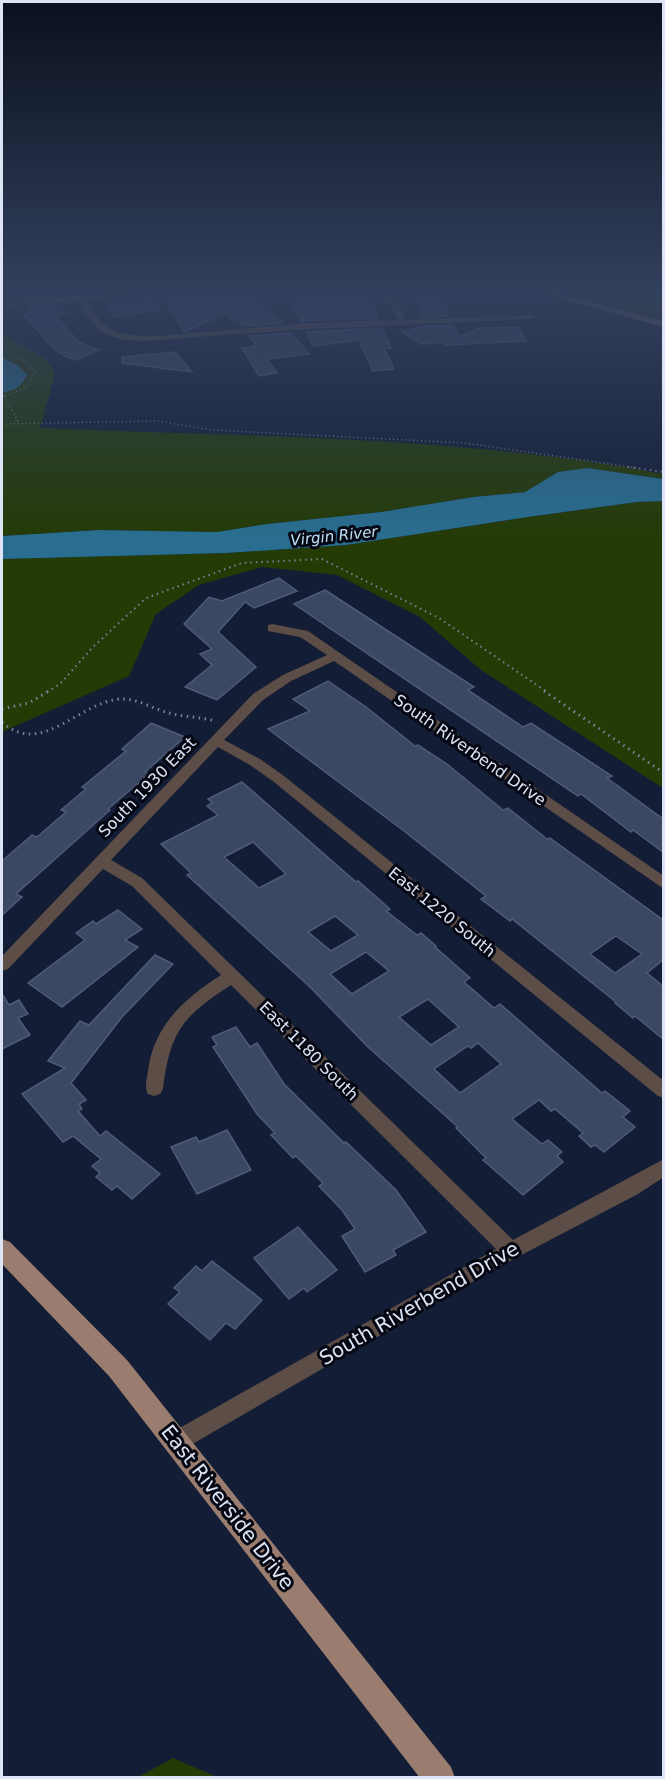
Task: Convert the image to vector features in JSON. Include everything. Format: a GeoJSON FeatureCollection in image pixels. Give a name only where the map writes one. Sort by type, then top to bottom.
{"type":"FeatureCollection","features":[{"type":"Feature","properties":{"kind":"main road","name":"East Riverside Drive"},"geometry":{"type":"LineString","coordinates":[[2,1249],[118,1368],[440,1778]]}},
{"type":"Feature","properties":{"kind":"street","name":"South Riverbend Drive"},"geometry":{"type":"LineString","coordinates":[[272,628],[304,634],[663,884]]}},
{"type":"Feature","properties":{"kind":"street","name":"South 1930 East"},"geometry":{"type":"LineString","coordinates":[[2,965],[258,697],[272,687],[335,656]]}},
{"type":"Feature","properties":{"kind":"street","name":"East 1220 South"},"geometry":{"type":"LineString","coordinates":[[216,741],[255,762],[279,779],[663,1091]]}},
{"type":"Feature","properties":{"kind":"street","name":"East 1180 South"},"geometry":{"type":"LineString","coordinates":[[101,861],[137,882],[510,1250]]}},
{"type":"Feature","properties":{"kind":"street"},"geometry":{"type":"LineString","coordinates":[[154,1089],[157,1058],[169,1028],[193,1001],[232,976]]}},
{"type":"Feature","properties":{"kind":"street","name":"South Riverbend Drive"},"geometry":{"type":"LineString","coordinates":[[177,1442],[510,1250],[631,1188],[663,1167]]}},
{"type":"Feature","properties":{"kind":"path"},"geometry":{"type":"LineString","coordinates":[[24,424],[14,417],[3,396],[28,387],[33,381],[34,373]]}},
{"type":"Feature","properties":{"kind":"path"},"geometry":{"type":"LineString","coordinates":[[7,424],[13,421],[14,417]]}},
{"type":"Feature","properties":{"kind":"path"},"geometry":{"type":"LineString","coordinates":[[2,424],[157,421],[212,430],[264,434],[465,443],[663,472]]}},
{"type":"Feature","properties":{"kind":"path"},"geometry":{"type":"LineString","coordinates":[[2,722],[12,732],[33,735],[95,705],[118,698],[134,700],[168,713],[200,716],[219,722]]}},
{"type":"Feature","properties":{"kind":"green space"},"geometry":{"type":"Polygon","coordinates":[[[2,373],[54,373],[40,428],[275,436],[431,445],[586,461],[663,474],[663,479],[587,468],[558,472],[525,492],[217,532],[99,530],[2,536],[2,373]]]}},
{"type":"Feature","properties":{"kind":"green space"},"geometry":{"type":"Polygon","coordinates":[[[663,501],[663,788],[481,670],[420,617],[337,575],[262,567],[199,585],[156,614],[129,676],[2,732],[2,559],[227,553],[346,545],[528,517],[637,502],[663,501]]]}},
{"type":"Feature","properties":{"kind":"green space"},"geometry":{"type":"Polygon","coordinates":[[[173,1758],[217,1777],[138,1777],[173,1758]]]}},
{"type":"Feature","properties":{"kind":"water"},"geometry":{"type":"Polygon","coordinates":[[[2,373],[25,373],[27,375],[17,387],[2,393],[2,373]]]}},
{"type":"Feature","properties":{"kind":"water","name":"Virgin River"},"geometry":{"type":"Polygon","coordinates":[[[587,468],[663,479],[663,501],[637,502],[528,517],[346,545],[227,553],[2,559],[2,536],[99,530],[217,532],[525,492],[558,472],[587,468]]]}},
{"type":"Feature","properties":{"kind":"building"},"geometry":{"type":"Polygon","coordinates":[[[257,373],[277,373],[259,376],[257,373]]]}},
{"type":"Feature","properties":{"kind":"building"},"geometry":{"type":"Polygon","coordinates":[[[279,578],[297,591],[254,608],[245,602],[218,632],[256,667],[217,700],[185,687],[212,665],[200,654],[212,649],[184,624],[209,597],[222,601],[279,578]]]}},
{"type":"Feature","properties":{"kind":"building"},"geometry":{"type":"Polygon","coordinates":[[[325,590],[474,687],[468,690],[523,727],[531,723],[612,776],[607,778],[663,819],[663,852],[633,830],[631,832],[581,794],[578,796],[294,604],[325,590]]]}},
{"type":"Feature","properties":{"kind":"building"},"geometry":{"type":"Polygon","coordinates":[[[328,681],[366,707],[415,746],[418,745],[447,764],[503,810],[508,808],[547,839],[550,838],[663,920],[663,960],[647,973],[663,986],[663,1039],[635,1016],[633,1018],[512,919],[510,921],[481,899],[486,896],[404,831],[268,729],[310,711],[293,699],[328,681]],[[616,936],[590,954],[615,973],[642,954],[616,936]]]}},
{"type":"Feature","properties":{"kind":"building"},"geometry":{"type":"Polygon","coordinates":[[[151,723],[185,737],[145,772],[149,774],[16,894],[22,897],[2,915],[2,861],[32,835],[37,837],[66,812],[61,810],[86,789],[82,787],[126,751],[122,749],[151,723]]]}},
{"type":"Feature","properties":{"kind":"building"},"geometry":{"type":"Polygon","coordinates":[[[242,782],[390,909],[386,911],[417,935],[421,933],[436,946],[470,978],[464,982],[494,1008],[500,1004],[602,1093],[605,1091],[630,1111],[623,1117],[635,1127],[604,1152],[595,1145],[591,1147],[579,1136],[583,1133],[555,1109],[551,1111],[539,1100],[512,1119],[542,1144],[548,1140],[562,1152],[557,1156],[563,1162],[523,1195],[483,1160],[486,1158],[456,1128],[458,1127],[368,1047],[310,987],[187,875],[191,873],[161,844],[218,815],[207,806],[212,803],[208,799],[242,782]],[[253,842],[224,857],[259,888],[286,874],[253,842]],[[335,916],[308,932],[331,951],[358,935],[335,916]],[[366,952],[330,974],[352,994],[389,971],[366,952]],[[428,999],[399,1017],[431,1045],[459,1027],[428,999]],[[478,1043],[471,1048],[468,1046],[434,1069],[460,1093],[501,1064],[478,1043]]]}},
{"type":"Feature","properties":{"kind":"building"},"geometry":{"type":"Polygon","coordinates":[[[118,910],[142,929],[125,940],[138,947],[62,1007],[28,983],[85,940],[76,933],[93,921],[96,924],[118,910]]]}},
{"type":"Feature","properties":{"kind":"building"},"geometry":{"type":"Polygon","coordinates":[[[155,955],[173,964],[122,1017],[71,1083],[86,1100],[79,1104],[82,1109],[78,1111],[100,1136],[106,1131],[160,1174],[132,1199],[117,1186],[112,1190],[96,1177],[100,1173],[92,1166],[101,1159],[73,1136],[63,1142],[22,1094],[65,1068],[48,1061],[80,1021],[89,1025],[155,955]]]}},
{"type":"Feature","properties":{"kind":"building"},"geometry":{"type":"Polygon","coordinates":[[[2,994],[9,1005],[19,1000],[28,1014],[18,1018],[30,1035],[2,1049],[2,994]]]}},
{"type":"Feature","properties":{"kind":"building"},"geometry":{"type":"Polygon","coordinates":[[[236,1027],[250,1047],[257,1043],[284,1084],[396,1190],[426,1232],[393,1250],[396,1255],[365,1272],[342,1236],[355,1229],[342,1210],[319,1186],[323,1183],[296,1156],[293,1158],[271,1135],[275,1133],[257,1114],[213,1047],[217,1045],[212,1037],[236,1027]]]}},
{"type":"Feature","properties":{"kind":"building"},"geometry":{"type":"Polygon","coordinates":[[[227,1130],[251,1170],[197,1194],[171,1147],[196,1137],[199,1142],[227,1130]]]}},
{"type":"Feature","properties":{"kind":"building"},"geometry":{"type":"Polygon","coordinates":[[[298,1227],[337,1270],[307,1292],[304,1288],[289,1299],[254,1258],[298,1227]]]}},
{"type":"Feature","properties":{"kind":"building"},"geometry":{"type":"Polygon","coordinates":[[[212,1261],[262,1300],[235,1329],[226,1323],[210,1340],[168,1304],[180,1292],[174,1288],[196,1266],[202,1271],[212,1261]]]}}]}
